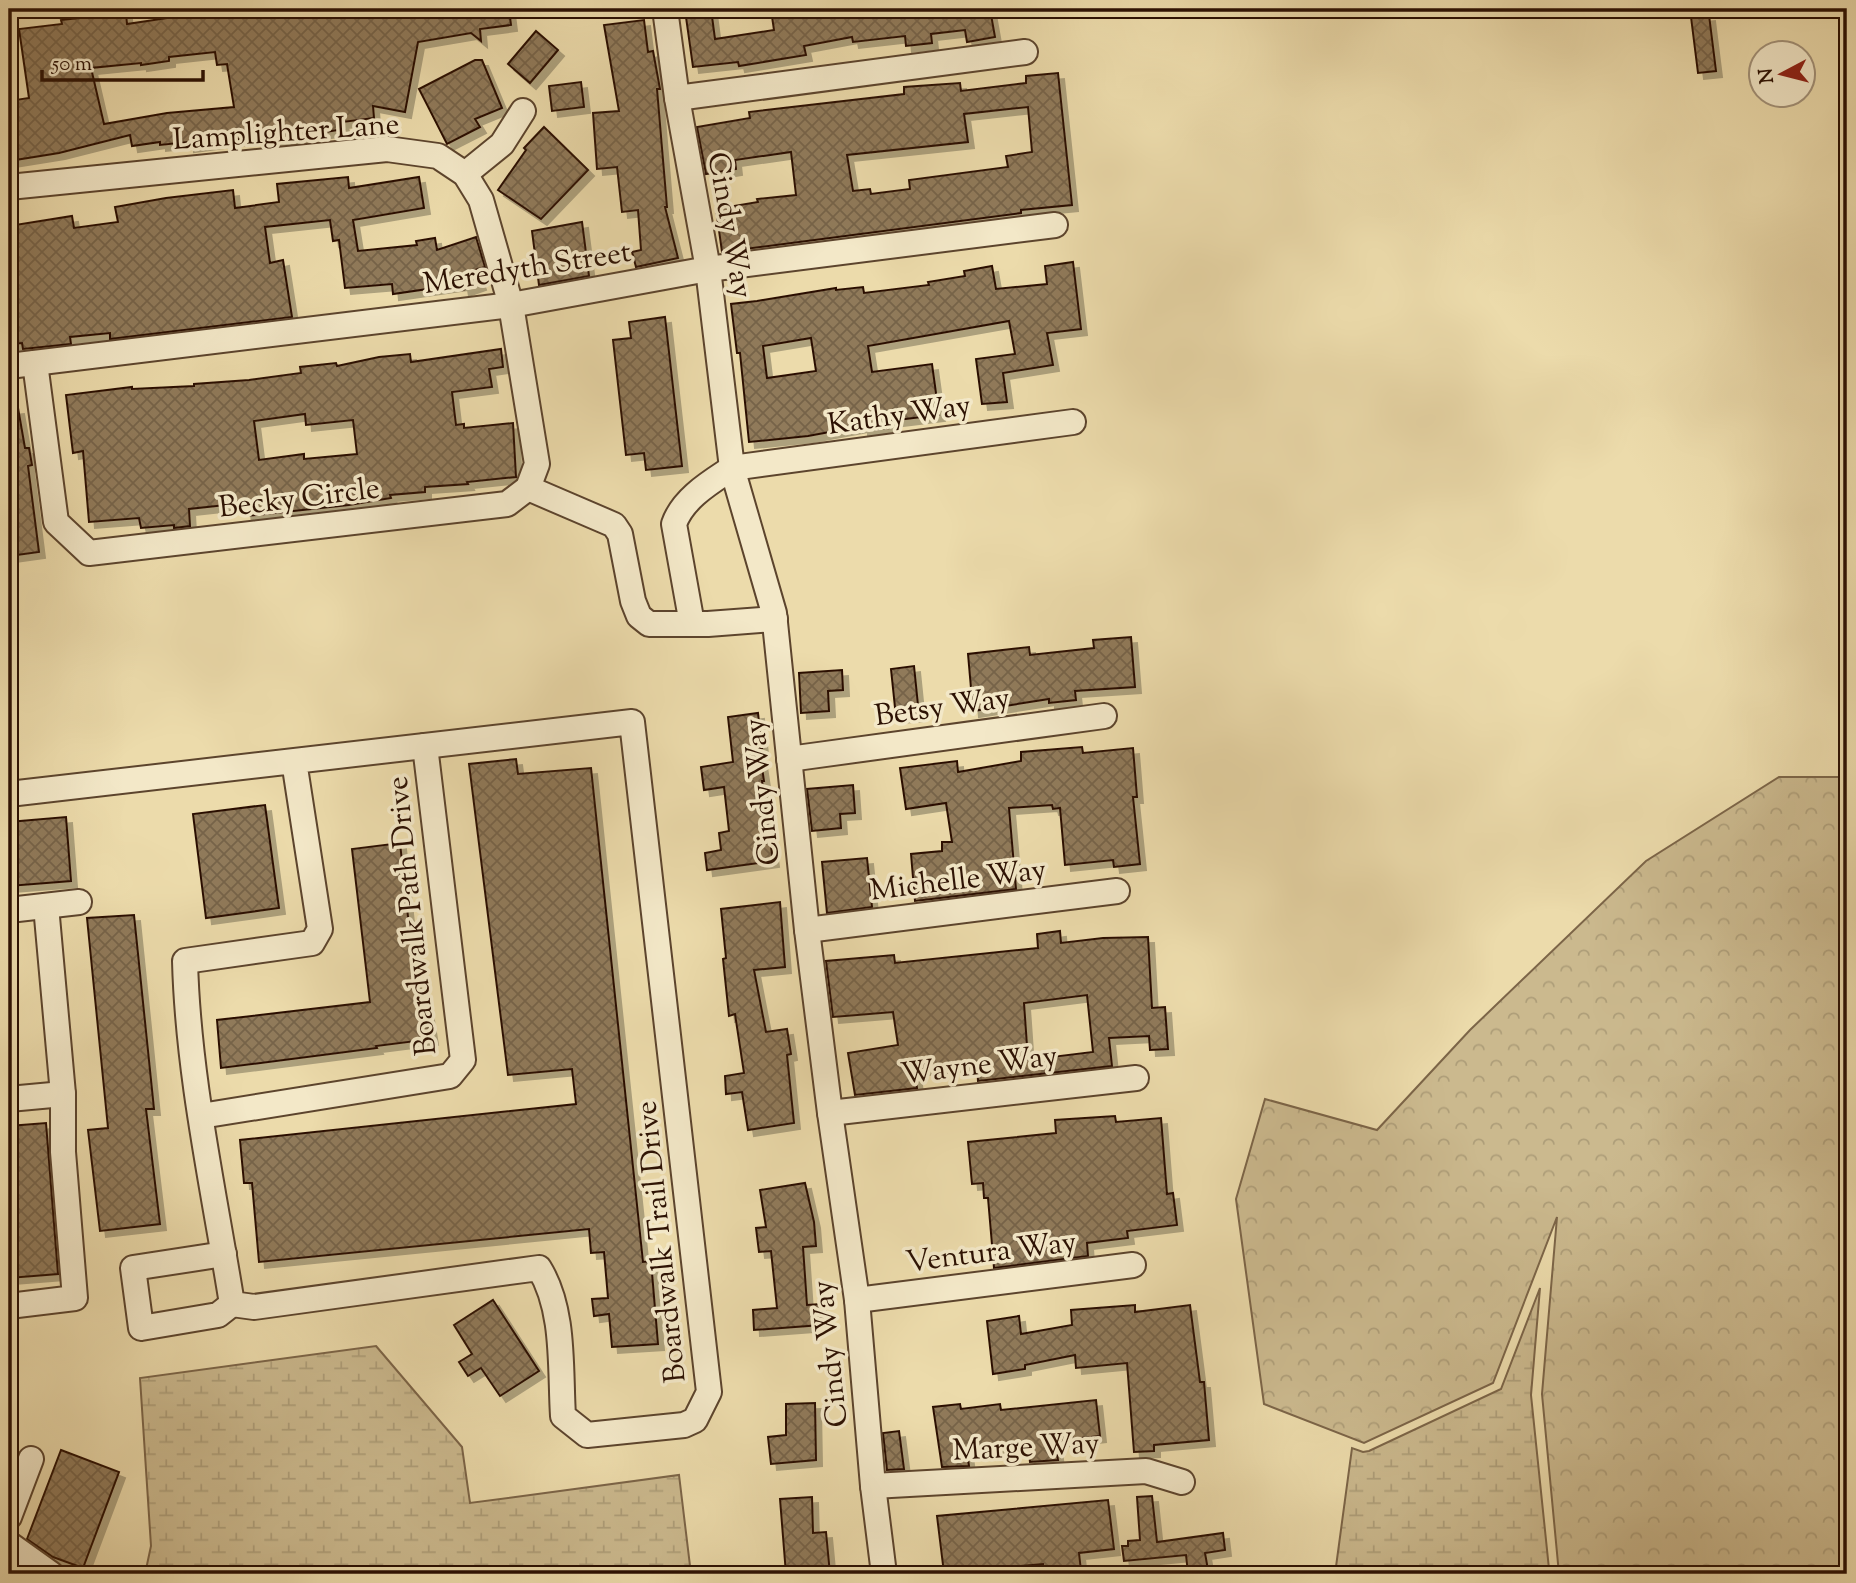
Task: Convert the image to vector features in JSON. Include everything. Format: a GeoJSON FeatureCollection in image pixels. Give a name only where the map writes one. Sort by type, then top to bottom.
{"type":"FeatureCollection","features":[{"type":"Feature","properties":{"kind":"street","name":"Cindy Way"},"geometry":{"type":"LineString","coordinates":[[665,9],[677,98],[708,268],[733,468],[775,619],[807,930],[857,1300],[873,1486],[884,1574]]}},
{"type":"Feature","properties":{"kind":"street"},"geometry":{"type":"LineString","coordinates":[[677,98],[1025,52]]}},
{"type":"Feature","properties":{"kind":"street"},"geometry":{"type":"LineString","coordinates":[[523,111],[502,144],[466,174],[481,200],[511,304],[537,464],[528,488],[614,525],[620,534],[633,601],[639,616],[649,624],[775,619]]}},
{"type":"Feature","properties":{"kind":"street","name":"Lamplighter Lane"},"geometry":{"type":"LineString","coordinates":[[9,187],[387,149],[438,156],[466,174]]}},
{"type":"Feature","properties":{"kind":"street","name":"Meredyth Street"},"geometry":{"type":"LineString","coordinates":[[9,366],[511,304],[708,268],[1055,225]]}},
{"type":"Feature","properties":{"kind":"street","name":"Becky Circle"},"geometry":{"type":"LineString","coordinates":[[35,363],[57,522],[89,553],[507,504],[528,488]]}},
{"type":"Feature","properties":{"kind":"street","name":"Kathy Way"},"geometry":{"type":"LineString","coordinates":[[733,468],[1073,422]]}},
{"type":"Feature","properties":{"kind":"street"},"geometry":{"type":"LineString","coordinates":[[692,624],[674,524],[677,514],[702,488],[733,468]]}},
{"type":"Feature","properties":{"kind":"street","name":"Betsy Way"},"geometry":{"type":"LineString","coordinates":[[789,759],[1104,716]]}},
{"type":"Feature","properties":{"kind":"street","name":"Boardwalk Trail Drive"},"geometry":{"type":"LineString","coordinates":[[9,794],[632,722],[709,1392],[695,1420],[684,1425],[587,1435],[574,1427],[563,1416],[558,1324],[549,1284],[540,1268],[254,1307],[232,1304]]}},
{"type":"Feature","properties":{"kind":"street","name":"Boardwalk Path Drive"},"geometry":{"type":"LineString","coordinates":[[201,1116],[450,1076],[463,1060],[425,746]]}},
{"type":"Feature","properties":{"kind":"street"},"geometry":{"type":"LineString","coordinates":[[224,1254],[133,1268],[141,1328],[219,1315],[232,1304],[224,1254],[201,1116],[186,1002],[185,961],[312,943],[320,929],[294,761]]}},
{"type":"Feature","properties":{"kind":"street","name":"Michelle Way"},"geometry":{"type":"LineString","coordinates":[[807,930],[1117,891]]}},
{"type":"Feature","properties":{"kind":"street"},"geometry":{"type":"LineString","coordinates":[[9,910],[79,902]]}},
{"type":"Feature","properties":{"kind":"street"},"geometry":{"type":"LineString","coordinates":[[9,1306],[75,1298],[63,1152],[63,1094],[47,906]]}},
{"type":"Feature","properties":{"kind":"street","name":"Wayne Way"},"geometry":{"type":"LineString","coordinates":[[830,1113],[1136,1078]]}},
{"type":"Feature","properties":{"kind":"street"},"geometry":{"type":"LineString","coordinates":[[9,1100],[63,1094]]}},
{"type":"Feature","properties":{"kind":"street","name":"Ventura Way"},"geometry":{"type":"LineString","coordinates":[[857,1300],[1133,1265]]}},
{"type":"Feature","properties":{"kind":"street"},"geometry":{"type":"LineString","coordinates":[[9,1517],[32,1459]]}},
{"type":"Feature","properties":{"kind":"street","name":"Marge Way"},"geometry":{"type":"LineString","coordinates":[[873,1486],[1146,1471],[1182,1482]]}},
{"type":"Feature","properties":{"kind":"street"},"geometry":{"type":"LineString","coordinates":[[9,1544],[51,1574]]}},
{"type":"Feature","properties":{"kind":"green space"},"geometry":{"type":"Polygon","coordinates":[[[1779,777],[1847,777],[1847,1574],[1559,1574],[1542,1394],[1557,1217],[1493,1383],[1364,1443],[1264,1404],[1236,1199],[1265,1099],[1377,1130],[1470,1030],[1646,861],[1779,777]]]}},
{"type":"Feature","properties":{"kind":"green space"},"geometry":{"type":"Polygon","coordinates":[[[1540,1288],[1531,1395],[1548,1574],[1335,1574],[1352,1448],[1369,1451],[1501,1389],[1540,1288]]]}},
{"type":"Feature","properties":{"kind":"green space"},"geometry":{"type":"Polygon","coordinates":[[[376,1346],[462,1447],[470,1503],[679,1475],[691,1574],[145,1574],[151,1546],[140,1378],[376,1346]]]}},
{"type":"Feature","properties":{"kind":"building"},"geometry":{"type":"Polygon","coordinates":[[[181,9],[203,9],[203,13],[237,9],[509,9],[511,25],[480,29],[481,41],[471,33],[418,42],[405,112],[373,106],[374,118],[342,122],[344,129],[271,141],[271,135],[188,146],[188,142],[160,145],[160,142],[132,146],[130,135],[59,153],[9,161],[9,101],[29,98],[19,29],[62,24],[61,20],[126,13],[127,24],[181,16],[181,9]],[[215,52],[169,57],[169,61],[141,65],[91,68],[104,124],[167,113],[234,107],[227,64],[217,65],[215,52]]]}},
{"type":"Feature","properties":{"kind":"building"},"geometry":{"type":"Polygon","coordinates":[[[711,9],[715,39],[774,30],[771,10],[782,9],[990,9],[995,37],[967,42],[965,30],[931,34],[932,43],[906,46],[905,36],[853,42],[852,37],[804,46],[806,55],[739,66],[738,62],[693,67],[685,10],[711,9]]]}},
{"type":"Feature","properties":{"kind":"building"},"geometry":{"type":"Polygon","coordinates":[[[1709,15],[1716,71],[1698,73],[1691,17],[1709,15]]]}},
{"type":"Feature","properties":{"kind":"building"},"geometry":{"type":"Polygon","coordinates":[[[644,20],[648,52],[653,51],[660,89],[657,89],[665,207],[678,258],[636,267],[632,252],[641,250],[638,210],[622,212],[617,167],[597,169],[593,113],[619,111],[604,25],[644,20]]]}},
{"type":"Feature","properties":{"kind":"building"},"geometry":{"type":"Polygon","coordinates":[[[536,31],[558,50],[530,83],[508,64],[536,31]]]}},
{"type":"Feature","properties":{"kind":"building"},"geometry":{"type":"Polygon","coordinates":[[[475,60],[482,60],[502,108],[475,119],[480,127],[447,144],[419,89],[475,60]]]}},
{"type":"Feature","properties":{"kind":"building"},"geometry":{"type":"Polygon","coordinates":[[[1058,73],[1072,205],[722,252],[716,209],[758,202],[757,199],[796,195],[791,152],[735,160],[736,169],[706,174],[697,127],[750,118],[749,112],[904,94],[904,87],[960,83],[961,91],[1026,83],[1026,76],[1058,73]],[[1028,107],[964,114],[968,142],[847,155],[853,191],[870,189],[871,194],[910,189],[909,180],[1008,167],[1006,156],[1032,152],[1028,107]]]}},
{"type":"Feature","properties":{"kind":"building"},"geometry":{"type":"Polygon","coordinates":[[[581,82],[584,107],[552,111],[549,86],[581,82]]]}},
{"type":"Feature","properties":{"kind":"building"},"geometry":{"type":"Polygon","coordinates":[[[544,127],[588,170],[541,219],[498,190],[526,150],[524,148],[544,127]]]}},
{"type":"Feature","properties":{"kind":"building"},"geometry":{"type":"Polygon","coordinates":[[[348,177],[349,188],[419,177],[424,208],[353,220],[358,251],[417,245],[416,241],[435,238],[437,250],[476,237],[485,267],[475,270],[480,284],[463,290],[462,284],[393,294],[392,284],[345,288],[339,240],[333,241],[330,220],[265,227],[270,263],[283,260],[292,317],[110,339],[110,333],[70,337],[71,344],[23,349],[22,343],[9,344],[9,242],[18,240],[15,225],[72,216],[74,228],[118,222],[115,207],[233,190],[235,208],[279,202],[277,184],[348,177]]]}},
{"type":"Feature","properties":{"kind":"building"},"geometry":{"type":"Polygon","coordinates":[[[582,222],[589,276],[539,285],[532,231],[582,222]]]}},
{"type":"Feature","properties":{"kind":"building"},"geometry":{"type":"Polygon","coordinates":[[[1073,262],[1081,329],[1047,333],[1053,365],[1003,373],[1007,402],[982,404],[976,359],[1015,354],[1009,321],[868,346],[872,372],[932,364],[939,415],[889,421],[889,428],[862,431],[862,426],[808,436],[749,442],[740,353],[737,353],[731,304],[836,288],[863,287],[864,293],[929,285],[928,282],[965,276],[964,271],[992,266],[996,289],[1047,284],[1045,266],[1073,262]],[[811,338],[763,346],[767,378],[816,371],[811,338]]]}},
{"type":"Feature","properties":{"kind":"building"},"geometry":{"type":"Polygon","coordinates":[[[665,317],[682,466],[646,470],[644,453],[626,455],[613,340],[631,338],[629,322],[665,317]]]}},
{"type":"Feature","properties":{"kind":"building"},"geometry":{"type":"Polygon","coordinates":[[[501,349],[503,367],[489,369],[492,387],[452,392],[456,425],[464,424],[464,428],[513,423],[516,477],[425,487],[425,492],[390,495],[391,498],[349,505],[246,516],[244,503],[189,509],[190,526],[174,528],[174,525],[141,528],[139,518],[89,522],[83,451],[73,453],[66,395],[132,387],[194,386],[249,380],[301,373],[300,367],[336,363],[337,366],[410,354],[411,362],[501,349]],[[305,414],[254,421],[259,460],[304,454],[304,459],[357,454],[353,420],[306,425],[305,414]]]}},
{"type":"Feature","properties":{"kind":"building"},"geometry":{"type":"Polygon","coordinates":[[[18,408],[25,448],[29,448],[32,465],[28,466],[39,552],[9,556],[9,409],[18,408]]]}},
{"type":"Feature","properties":{"kind":"building"},"geometry":{"type":"Polygon","coordinates":[[[1131,637],[1135,687],[1075,691],[1076,700],[1049,703],[1049,699],[973,711],[968,654],[1029,647],[1030,655],[1094,648],[1093,640],[1131,637]]]}},
{"type":"Feature","properties":{"kind":"building"},"geometry":{"type":"Polygon","coordinates":[[[914,666],[919,715],[896,717],[891,669],[914,666]]]}},
{"type":"Feature","properties":{"kind":"building"},"geometry":{"type":"Polygon","coordinates":[[[842,670],[843,690],[828,691],[829,711],[801,713],[799,673],[842,670]]]}},
{"type":"Feature","properties":{"kind":"building"},"geometry":{"type":"Polygon","coordinates":[[[758,713],[762,781],[773,861],[707,870],[705,853],[721,850],[719,833],[729,831],[724,787],[704,790],[701,767],[733,762],[728,717],[758,713]]]}},
{"type":"Feature","properties":{"kind":"building"},"geometry":{"type":"Polygon","coordinates":[[[1082,747],[1083,753],[1133,748],[1137,797],[1133,797],[1140,864],[1114,867],[1113,860],[1065,865],[1060,808],[1053,809],[1052,805],[1009,808],[1016,889],[915,901],[911,854],[942,851],[942,842],[952,842],[946,803],[906,809],[900,768],[957,761],[958,772],[1021,761],[1021,752],[1082,747]]]}},
{"type":"Feature","properties":{"kind":"building"},"geometry":{"type":"Polygon","coordinates":[[[516,759],[518,774],[591,768],[643,1262],[651,1261],[658,1344],[612,1347],[609,1314],[594,1316],[592,1299],[608,1298],[604,1252],[591,1253],[589,1229],[259,1262],[252,1183],[244,1183],[240,1140],[576,1104],[572,1069],[508,1075],[469,764],[516,759]]]}},
{"type":"Feature","properties":{"kind":"building"},"geometry":{"type":"Polygon","coordinates":[[[853,785],[855,813],[840,814],[841,828],[812,831],[807,789],[853,785]]]}},
{"type":"Feature","properties":{"kind":"building"},"geometry":{"type":"Polygon","coordinates":[[[265,805],[279,908],[206,918],[193,814],[265,805]]]}},
{"type":"Feature","properties":{"kind":"building"},"geometry":{"type":"Polygon","coordinates":[[[66,817],[71,881],[9,886],[9,822],[66,817]]]}},
{"type":"Feature","properties":{"kind":"building"},"geometry":{"type":"Polygon","coordinates":[[[400,843],[418,1009],[427,1008],[432,1039],[221,1068],[217,1020],[370,1002],[352,849],[400,843]]]}},
{"type":"Feature","properties":{"kind":"building"},"geometry":{"type":"Polygon","coordinates":[[[867,858],[872,907],[827,913],[822,862],[867,858]]]}},
{"type":"Feature","properties":{"kind":"building"},"geometry":{"type":"Polygon","coordinates":[[[780,902],[785,967],[754,970],[766,1032],[787,1029],[791,1054],[787,1055],[794,1123],[748,1130],[742,1092],[726,1094],[725,1076],[744,1073],[735,1014],[729,1016],[721,909],[780,902]]]}},
{"type":"Feature","properties":{"kind":"building"},"geometry":{"type":"Polygon","coordinates":[[[134,915],[154,1109],[146,1109],[160,1224],[100,1231],[88,1130],[108,1128],[87,918],[134,915]]]}},
{"type":"Feature","properties":{"kind":"building"},"geometry":{"type":"Polygon","coordinates":[[[1060,931],[1061,943],[1148,937],[1152,1008],[1165,1007],[1168,1049],[1150,1050],[1149,1036],[1109,1038],[1112,1066],[978,1081],[977,1063],[915,1070],[917,1088],[855,1095],[848,1053],[898,1045],[893,1012],[833,1017],[826,961],[894,955],[895,963],[1038,948],[1037,934],[1060,931]],[[1087,995],[1024,1003],[1028,1060],[1093,1052],[1087,995]]]}},
{"type":"Feature","properties":{"kind":"building"},"geometry":{"type":"Polygon","coordinates":[[[1115,1116],[1116,1122],[1161,1118],[1167,1194],[1173,1193],[1177,1225],[1127,1231],[1128,1238],[1087,1243],[1088,1256],[994,1268],[988,1198],[984,1198],[983,1183],[972,1184],[968,1142],[1056,1133],[1055,1120],[1115,1116]]]}},
{"type":"Feature","properties":{"kind":"building"},"geometry":{"type":"Polygon","coordinates":[[[46,1123],[58,1274],[9,1278],[9,1126],[46,1123]]]}},
{"type":"Feature","properties":{"kind":"building"},"geometry":{"type":"Polygon","coordinates":[[[805,1183],[814,1222],[816,1246],[803,1247],[807,1305],[820,1304],[821,1325],[754,1330],[753,1310],[777,1308],[771,1251],[759,1252],[756,1228],[766,1227],[760,1190],[805,1183]]]}},
{"type":"Feature","properties":{"kind":"building"},"geometry":{"type":"Polygon","coordinates":[[[493,1300],[539,1371],[500,1396],[481,1368],[468,1376],[459,1362],[472,1354],[454,1325],[493,1300]]]}},
{"type":"Feature","properties":{"kind":"building"},"geometry":{"type":"Polygon","coordinates":[[[1135,1305],[1135,1312],[1190,1305],[1200,1382],[1204,1382],[1209,1440],[1154,1445],[1154,1451],[1134,1452],[1127,1363],[1076,1368],[1075,1355],[1025,1365],[1025,1369],[993,1374],[987,1321],[1019,1316],[1021,1334],[1072,1325],[1071,1310],[1135,1305]]]}},
{"type":"Feature","properties":{"kind":"building"},"geometry":{"type":"Polygon","coordinates":[[[1096,1400],[1100,1436],[1055,1441],[1058,1460],[1030,1462],[1028,1444],[967,1452],[969,1466],[942,1467],[933,1407],[960,1404],[961,1409],[1000,1404],[1001,1410],[1096,1400]]]}},
{"type":"Feature","properties":{"kind":"building"},"geometry":{"type":"Polygon","coordinates":[[[815,1403],[816,1460],[771,1464],[768,1437],[786,1435],[786,1404],[815,1403]]]}},
{"type":"Feature","properties":{"kind":"building"},"geometry":{"type":"Polygon","coordinates":[[[899,1431],[904,1469],[887,1470],[883,1433],[899,1431]]]}},
{"type":"Feature","properties":{"kind":"building"},"geometry":{"type":"Polygon","coordinates":[[[61,1450],[119,1472],[83,1568],[53,1557],[27,1539],[61,1450]]]}},
{"type":"Feature","properties":{"kind":"building"},"geometry":{"type":"Polygon","coordinates":[[[1152,1496],[1157,1542],[1223,1533],[1225,1550],[1205,1553],[1208,1570],[1188,1573],[1186,1555],[1124,1561],[1122,1546],[1128,1546],[1128,1541],[1140,1540],[1137,1497],[1152,1496]]]}},
{"type":"Feature","properties":{"kind":"building"},"geometry":{"type":"Polygon","coordinates":[[[812,1497],[813,1533],[826,1532],[830,1574],[786,1574],[780,1499],[812,1497]]]}},
{"type":"Feature","properties":{"kind":"building"},"geometry":{"type":"Polygon","coordinates":[[[1108,1500],[1114,1549],[1079,1553],[1081,1571],[1044,1574],[1043,1564],[944,1573],[937,1516],[1108,1500]]]}}]}
